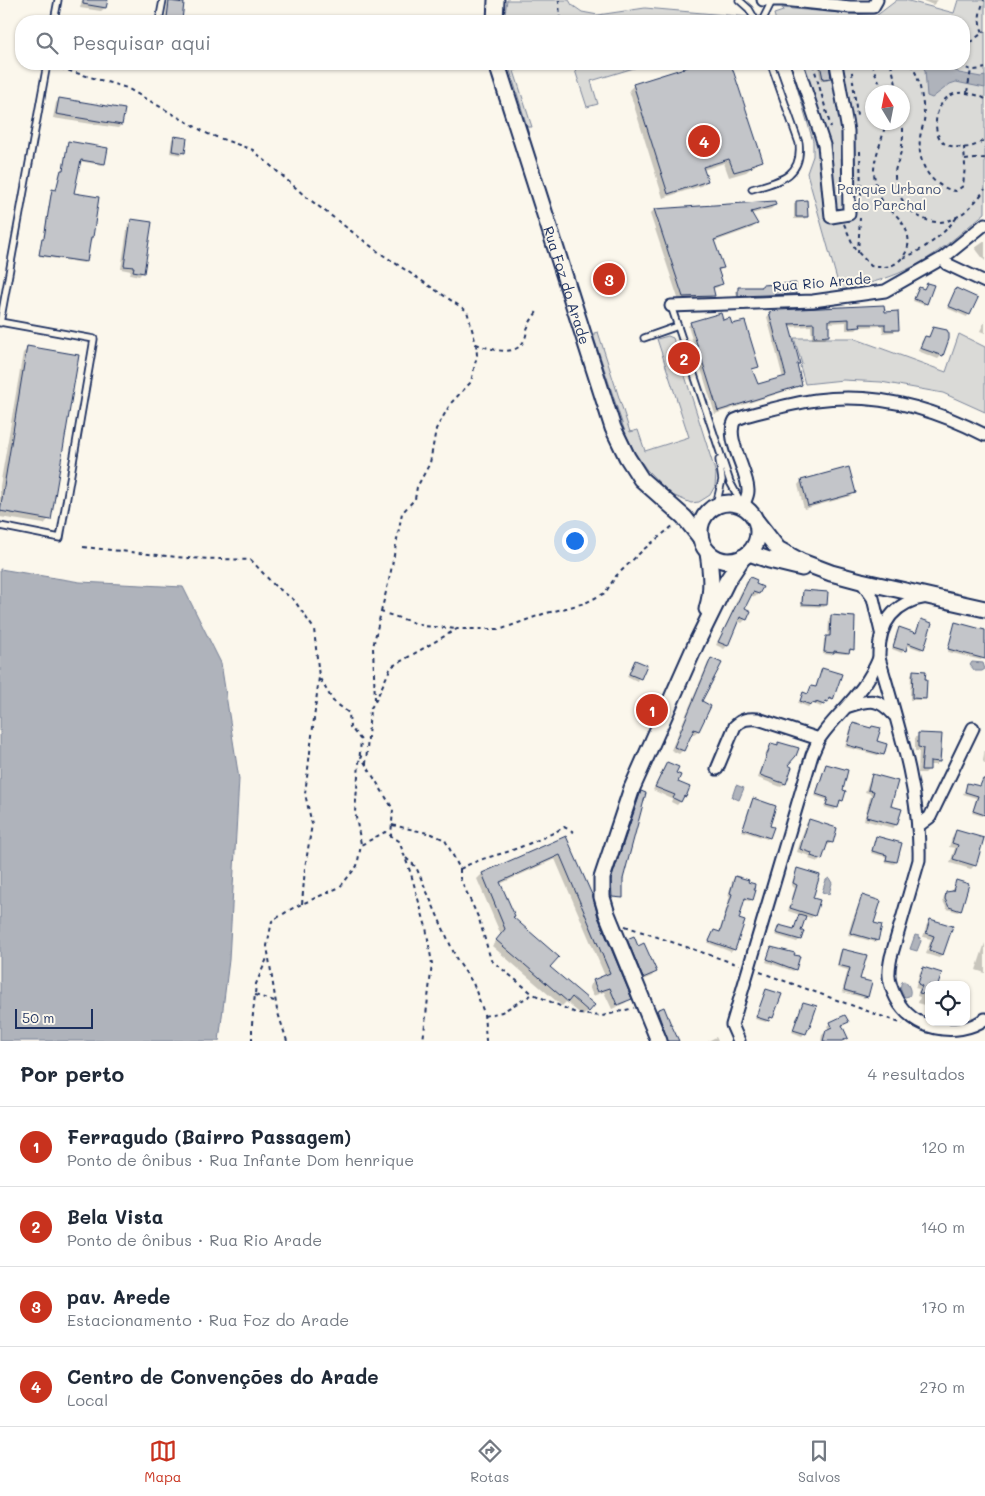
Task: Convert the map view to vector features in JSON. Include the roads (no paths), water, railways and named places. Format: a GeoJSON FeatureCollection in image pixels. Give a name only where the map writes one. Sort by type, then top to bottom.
{"type":"FeatureCollection","features":[{"type":"Feature","properties":{"kind":"street"},"geometry":{"type":"LineString","coordinates":[[762,0],[818,2],[850,8],[874,7],[877,0]]}},
{"type":"Feature","properties":{"kind":"street"},"geometry":{"type":"LineString","coordinates":[[496,15],[497,1]]}},
{"type":"Feature","properties":{"kind":"street","name":"Rua Foz do Arade"},"geometry":{"type":"LineString","coordinates":[[499,70],[614,428],[627,457],[641,479],[684,517],[700,537],[708,553],[711,599],[696,644]]}},
{"type":"Feature","properties":{"kind":"street"},"geometry":{"type":"LineString","coordinates":[[799,70],[824,145],[831,217],[849,214],[848,131],[837,70]]}},
{"type":"Feature","properties":{"kind":"street","name":"Rua Rio Arade"},"geometry":{"type":"LineString","coordinates":[[671,306],[813,301],[885,291],[942,258],[985,224]]}},
{"type":"Feature","properties":{"kind":"street"},"geometry":{"type":"LineString","coordinates":[[942,258],[947,264],[985,282]]}},
{"type":"Feature","properties":{"kind":"street"},"geometry":{"type":"LineString","coordinates":[[831,573],[802,562],[778,549],[750,512],[743,506],[748,489],[734,441],[732,425],[735,420],[745,416],[817,400],[858,399],[891,401],[929,411],[962,423],[985,435]]}},
{"type":"Feature","properties":{"kind":"street","name":"Rua Foz do Arade"},"geometry":{"type":"LineString","coordinates":[[660,494],[690,510],[711,509],[728,502],[743,506]]}},
{"type":"Feature","properties":{"kind":"street"},"geometry":{"type":"LineString","coordinates":[[700,537],[700,524],[711,509]]}},
{"type":"Feature","properties":{"kind":"street"},"geometry":{"type":"LineString","coordinates":[[659,1041],[609,920],[602,897],[602,878],[632,788],[696,644],[727,581],[758,538],[757,522]]}},
{"type":"Feature","properties":{"kind":"street"},"geometry":{"type":"LineString","coordinates":[[708,553],[725,561],[734,560],[746,555],[984,609]]}},
{"type":"Feature","properties":{"kind":"street"},"geometry":{"type":"LineString","coordinates":[[861,581],[873,598],[881,632]]}},
{"type":"Feature","properties":{"kind":"street"},"geometry":{"type":"LineString","coordinates":[[931,597],[908,602],[889,617],[881,632],[879,644],[879,658],[896,716],[909,771],[918,826],[919,860],[888,973],[891,988],[899,1003],[910,1017],[927,1026],[944,1030],[962,1029],[977,1025],[985,1019]]}},
{"type":"Feature","properties":{"kind":"street"},"geometry":{"type":"LineString","coordinates":[[739,1041],[732,1025],[812,755],[819,739],[862,689],[879,658]]}},
{"type":"Feature","properties":{"kind":"street"},"geometry":{"type":"LineString","coordinates":[[849,706],[873,700],[885,704],[896,716]]}},
{"type":"Feature","properties":{"kind":"street"},"geometry":{"type":"LineString","coordinates":[[717,769],[734,726],[747,718],[819,739]]}},
{"type":"Feature","properties":{"kind":"street"},"geometry":{"type":"LineString","coordinates":[[918,826],[930,817],[973,728]]}},
{"type":"Feature","properties":{"kind":"lane"},"geometry":{"type":"LineString","coordinates":[[55,15],[58,0]]}},
{"type":"Feature","properties":{"kind":"lane"},"geometry":{"type":"LineString","coordinates":[[160,15],[163,0]]}},
{"type":"Feature","properties":{"kind":"lane"},"geometry":{"type":"LineString","coordinates":[[739,0],[752,15]]}},
{"type":"Feature","properties":{"kind":"lane"},"geometry":{"type":"LineString","coordinates":[[765,15],[772,1]]}},
{"type":"Feature","properties":{"kind":"lane"},"geometry":{"type":"LineString","coordinates":[[0,526],[60,538],[94,339],[0,323],[46,70]]}},
{"type":"Feature","properties":{"kind":"lane"},"geometry":{"type":"LineString","coordinates":[[752,189],[784,179],[798,163],[800,154],[799,143],[773,70]]}},
{"type":"Feature","properties":{"kind":"lane"},"geometry":{"type":"LineString","coordinates":[[671,306],[730,482],[743,506]]}},
{"type":"Feature","properties":{"kind":"lane"},"geometry":{"type":"LineString","coordinates":[[644,338],[678,326]]}},
{"type":"Feature","properties":{"kind":"lane"},"geometry":{"type":"LineString","coordinates":[[711,509],[722,480],[717,445]]}},
{"type":"Feature","properties":{"kind":"place","name":"Centro de Convenções do Arade"},"geometry":{"type":"Point","coordinates":[704,141]}},
{"type":"Feature","properties":{"kind":"place","name":"pav. Arede"},"geometry":{"type":"Point","coordinates":[609,279]}},
{"type":"Feature","properties":{"kind":"place","name":"Bela Vista"},"geometry":{"type":"Point","coordinates":[684,358]}},
{"type":"Feature","properties":{"kind":"place","name":"Ferragudo (Bairro Passagem)"},"geometry":{"type":"Point","coordinates":[652,710]}},
{"type":"Feature","properties":{"kind":"park label","name":"Parque Urbano do Parchal"},"geometry":{"type":"Point","coordinates":[889,196]}}]}
